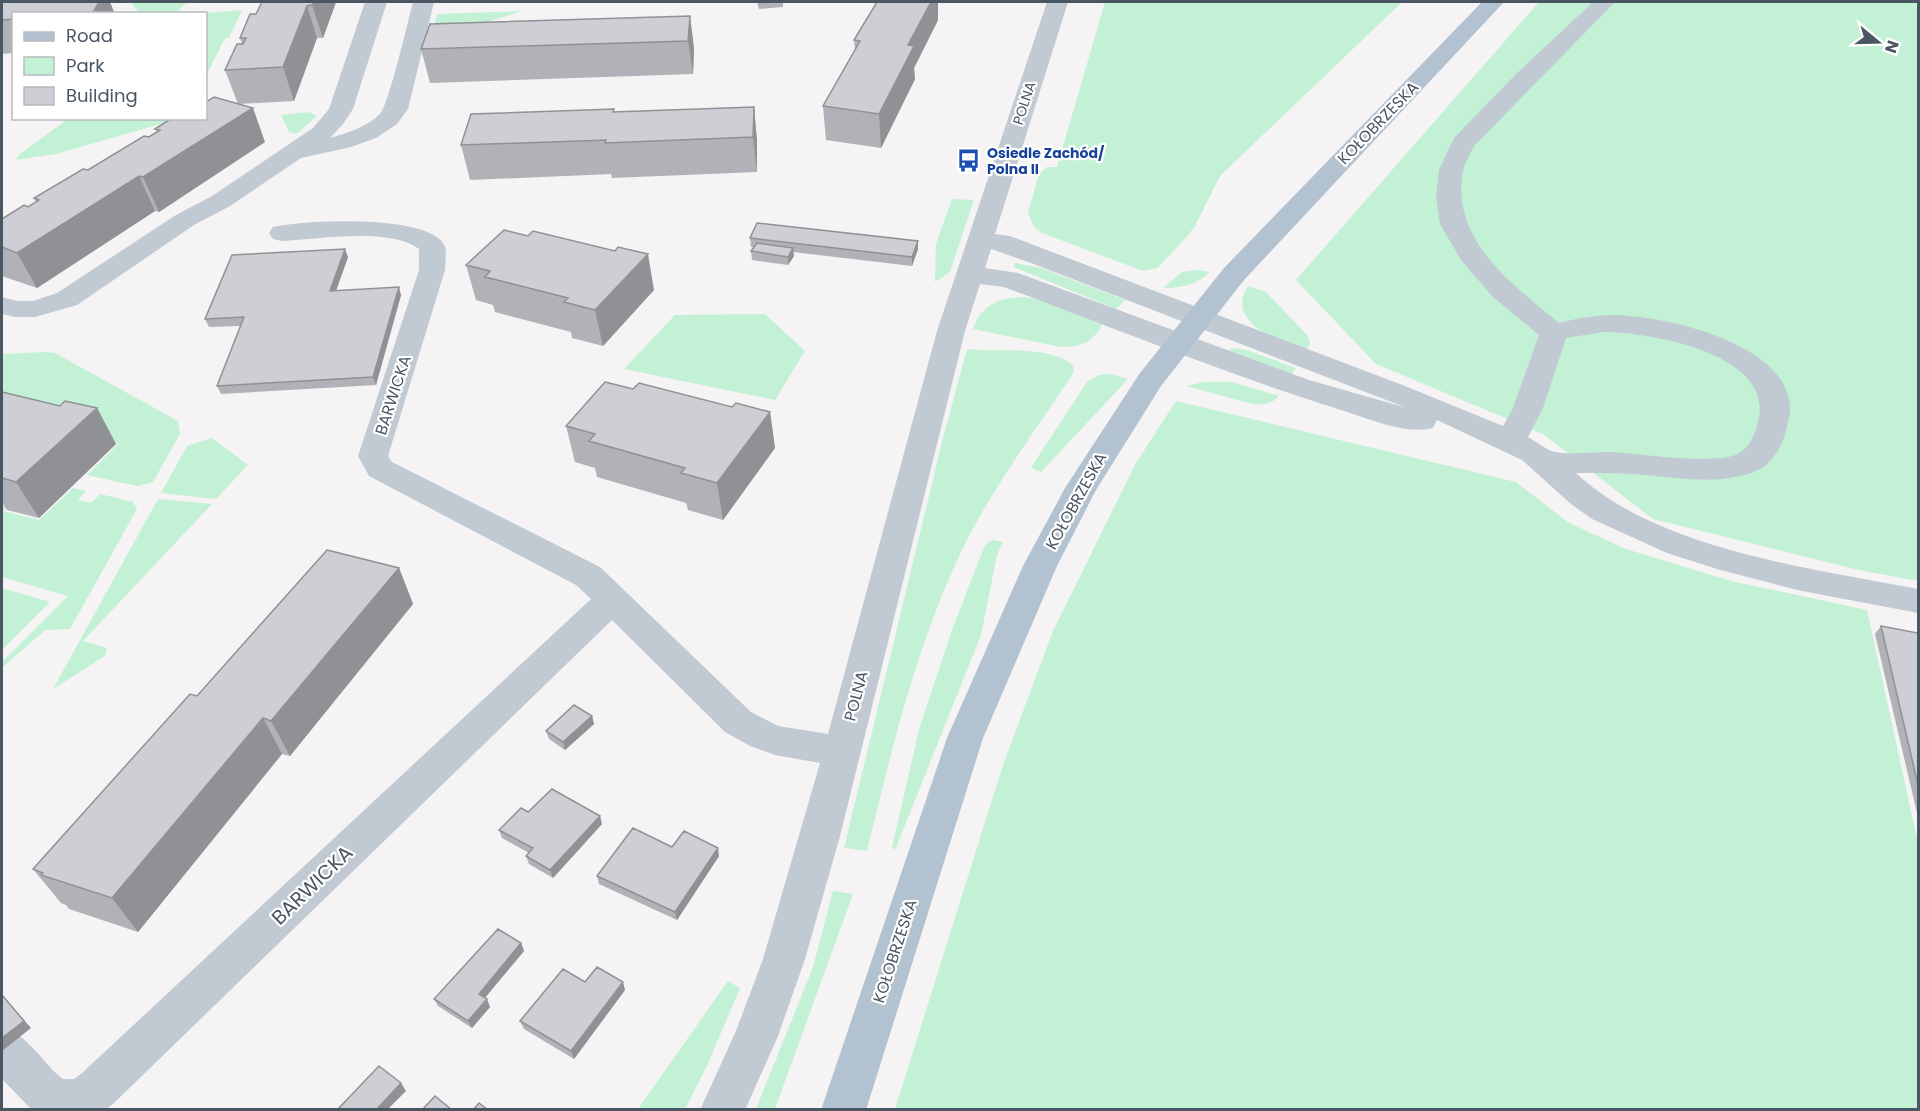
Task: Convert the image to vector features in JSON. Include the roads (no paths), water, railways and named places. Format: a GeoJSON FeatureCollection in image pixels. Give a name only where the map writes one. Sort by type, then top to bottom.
{"type":"FeatureCollection","features":[{"type":"Feature","properties":{"kind":"main road","name":"KOŁOBRZESKA"},"geometry":{"type":"LineString","coordinates":[[843,1110],[965,738],[1040,566],[1081,488],[1144,388],[1234,274],[1493,2]]}},
{"type":"Feature","properties":{"kind":"street"},"geometry":{"type":"LineString","coordinates":[[2,305],[15,309],[34,309],[67,298],[185,220],[221,201],[321,133],[341,109],[376,2]]}},
{"type":"Feature","properties":{"kind":"street"},"geometry":{"type":"LineString","coordinates":[[291,155],[364,133],[392,118],[424,2]]}},
{"type":"Feature","properties":{"kind":"street","name":"POLNA"},"geometry":{"type":"LineString","coordinates":[[722,1110],[756,1036],[783,958],[820,836],[951,331],[1057,2]]}},
{"type":"Feature","properties":{"kind":"street"},"geometry":{"type":"LineString","coordinates":[[1554,333],[1503,291],[1474,260],[1453,224],[1449,197],[1451,170],[1463,143],[1524,79],[1605,2]]}},
{"type":"Feature","properties":{"kind":"street","name":"BARWICKA"},"geometry":{"type":"LineString","coordinates":[[282,233],[389,230],[414,234],[428,241],[434,254],[432,270],[375,448],[374,460],[385,472],[579,571],[612,599],[738,722],[755,733],[793,746],[841,750]]}},
{"type":"Feature","properties":{"kind":"street"},"geometry":{"type":"LineString","coordinates":[[980,240],[1001,242],[1189,330],[1299,387],[1391,415],[1502,439],[1522,446],[1546,463],[1594,506],[1680,546],[1787,576],[1918,601]]}},
{"type":"Feature","properties":{"kind":"street"},"geometry":{"type":"LineString","coordinates":[[969,275],[1008,279],[1189,330]]}},
{"type":"Feature","properties":{"kind":"street"},"geometry":{"type":"LineString","coordinates":[[1546,463],[1612,463],[1703,470],[1724,467],[1748,462],[1764,448],[1773,430],[1774,397],[1763,378],[1745,359],[1704,341],[1655,327],[1588,324],[1554,333]]}},
{"type":"Feature","properties":{"kind":"street"},"geometry":{"type":"LineString","coordinates":[[1502,439],[1528,408],[1554,333]]}},
{"type":"Feature","properties":{"kind":"street","name":"BARWICKA"},"geometry":{"type":"LineString","coordinates":[[4,1049],[48,1096],[60,1101],[77,1100],[98,1088],[612,599]]}},
{"type":"Feature","properties":{"kind":"place","name":"Osiedle Zachód/ Polna II"},"geometry":{"type":"Point","coordinates":[969,161]}}]}
